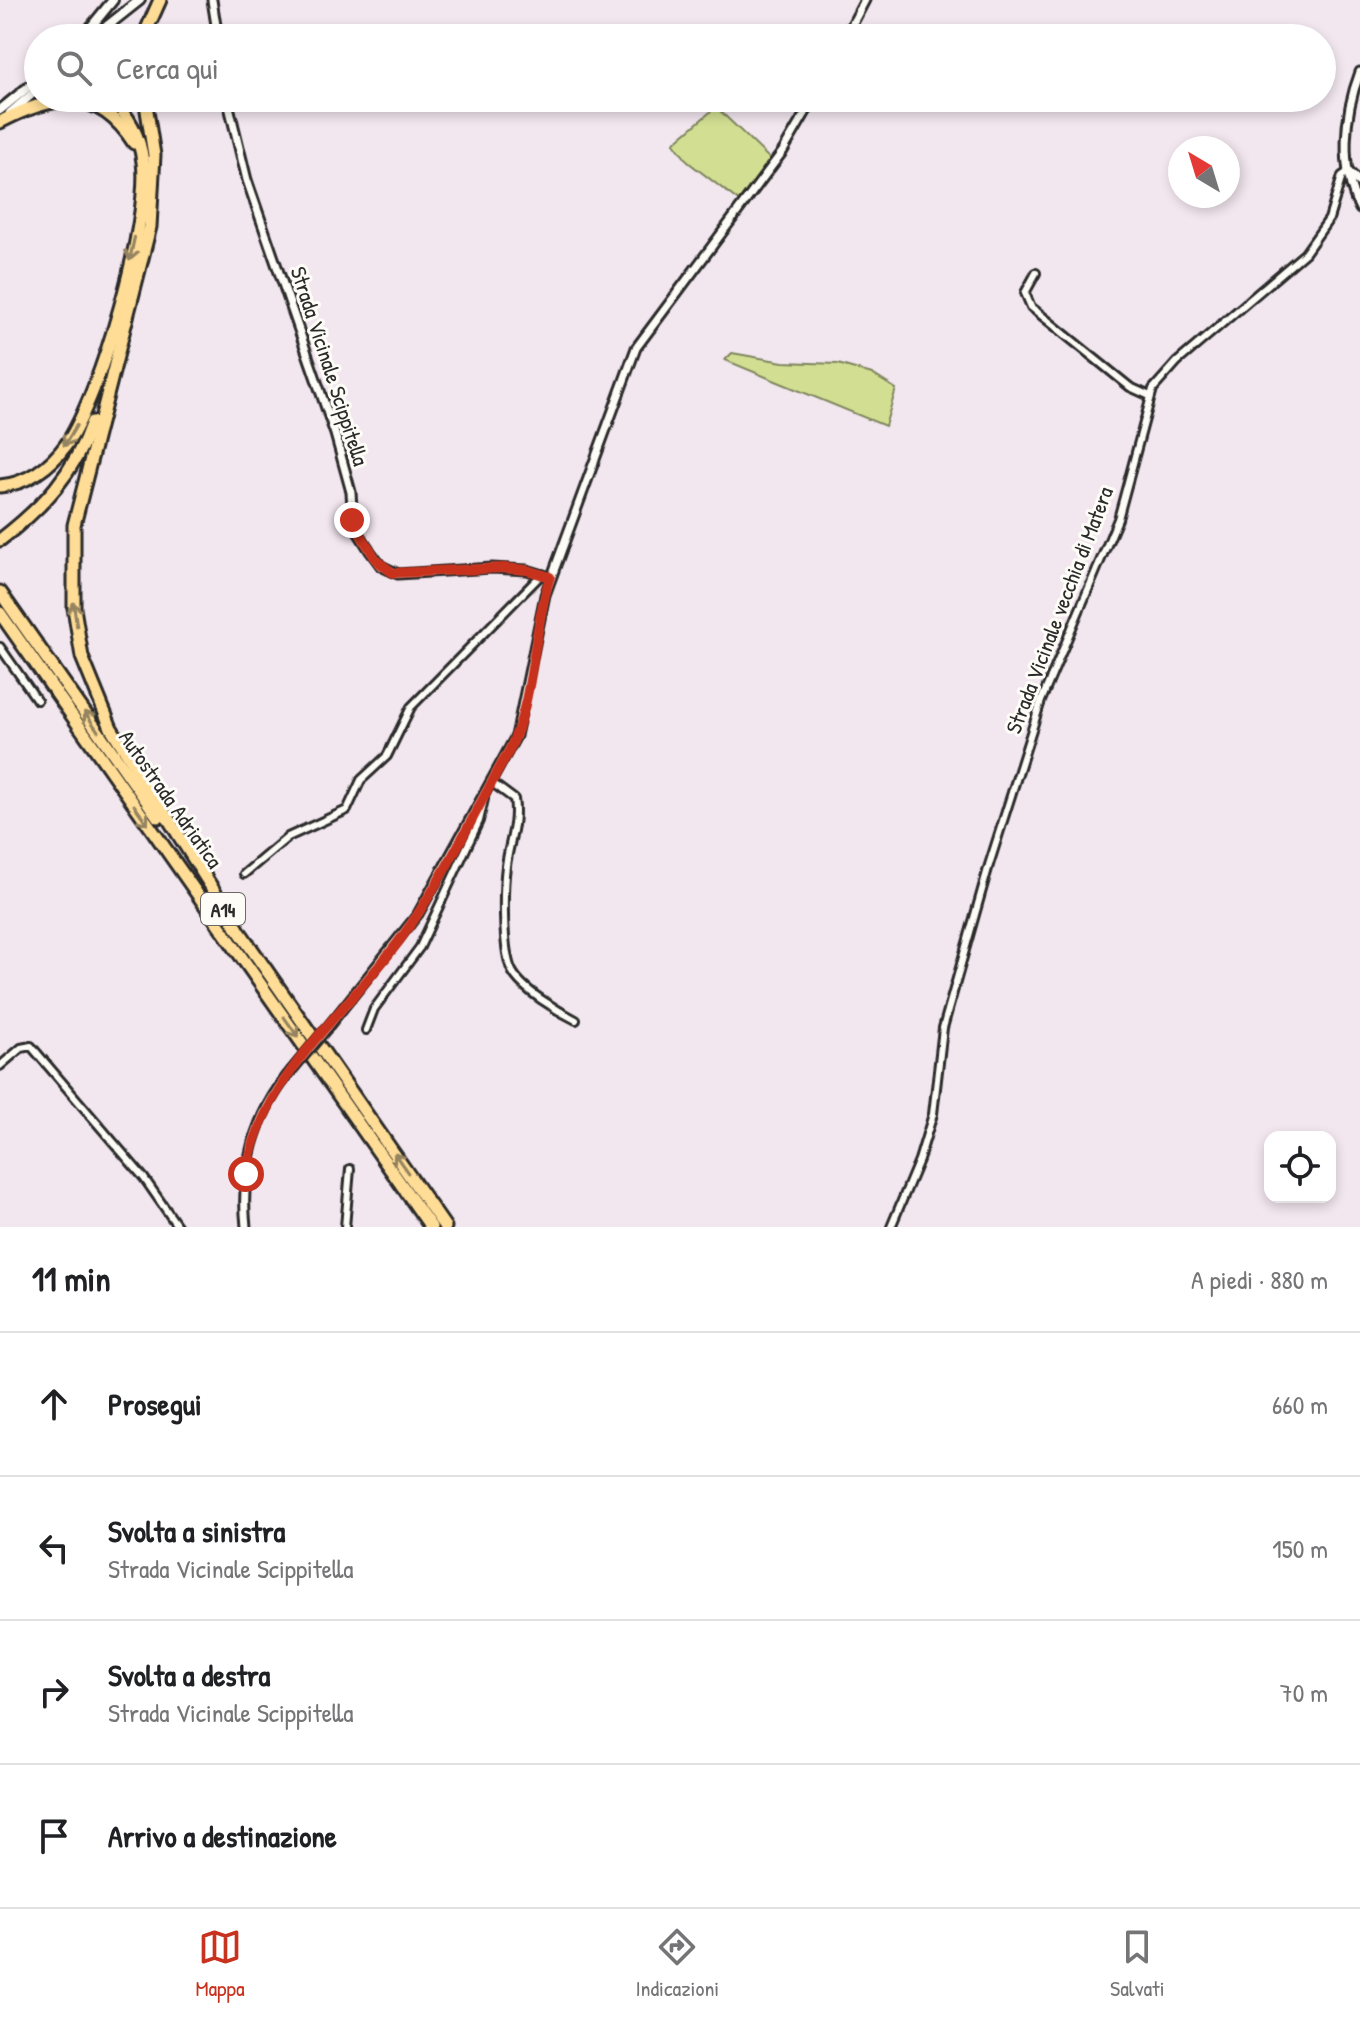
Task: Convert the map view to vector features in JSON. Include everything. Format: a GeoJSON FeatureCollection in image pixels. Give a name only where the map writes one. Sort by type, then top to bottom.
{"type":"FeatureCollection","features":[{"type":"Feature","properties":{"kind":"highway"},"geometry":{"type":"LineString","coordinates":[[149,24],[160,0]]}},
{"type":"Feature","properties":{"kind":"highway"},"geometry":{"type":"LineString","coordinates":[[0,122],[24,111]]}},
{"type":"Feature","properties":{"kind":"highway"},"geometry":{"type":"LineString","coordinates":[[105,112],[117,120],[143,158]]}},
{"type":"Feature","properties":{"kind":"highway"},"geometry":{"type":"LineString","coordinates":[[101,395],[139,215],[143,158],[132,124],[122,112]]}},
{"type":"Feature","properties":{"kind":"highway"},"geometry":{"type":"LineString","coordinates":[[142,112],[150,130]]}},
{"type":"Feature","properties":{"kind":"highway"},"geometry":{"type":"LineString","coordinates":[[147,112],[154,185],[150,227],[123,338],[104,397],[74,525],[74,608],[82,657],[111,728],[238,929]]}},
{"type":"Feature","properties":{"kind":"highway"},"geometry":{"type":"LineString","coordinates":[[1,539],[57,490],[82,449],[123,338]]}},
{"type":"Feature","properties":{"kind":"highway"},"geometry":{"type":"LineString","coordinates":[[0,486],[36,474],[65,445],[110,345]]}},
{"type":"Feature","properties":{"kind":"highway","name":"Autostrada Adriatica"},"geometry":{"type":"LineString","coordinates":[[0,592],[445,1227]]}},
{"type":"Feature","properties":{"kind":"highway","name":"Autostrada Adriatica"},"geometry":{"type":"LineString","coordinates":[[0,615],[431,1227]]}},
{"type":"Feature","properties":{"kind":"main road"},"geometry":{"type":"LineString","coordinates":[[93,24],[113,0]]}},
{"type":"Feature","properties":{"kind":"main road"},"geometry":{"type":"LineString","coordinates":[[110,24],[140,0]]}},
{"type":"Feature","properties":{"kind":"main road"},"geometry":{"type":"LineString","coordinates":[[0,110],[24,90]]}},
{"type":"Feature","properties":{"kind":"main road"},"geometry":{"type":"LineString","coordinates":[[0,122],[24,101]]}},
{"type":"Feature","properties":{"kind":"main road"},"geometry":{"type":"LineString","coordinates":[[1348,172],[1360,183]]}},
{"type":"Feature","properties":{"kind":"street"},"geometry":{"type":"LineString","coordinates":[[212,0],[216,24]]}},
{"type":"Feature","properties":{"kind":"street"},"geometry":{"type":"LineString","coordinates":[[852,24],[865,0]]}},
{"type":"Feature","properties":{"kind":"street","name":"Strada Vicinale vecchia di Matera"},"geometry":{"type":"LineString","coordinates":[[891,1227],[919,1160],[933,1114],[943,1028],[989,865],[1041,701],[1118,519],[1150,396],[1166,371],[1305,253],[1323,229],[1342,176],[1348,172],[1348,123],[1360,72]]}},
{"type":"Feature","properties":{"kind":"street","name":"Strada Vicinale Scippitella"},"geometry":{"type":"LineString","coordinates":[[230,112],[247,180],[335,434],[351,492],[353,524],[360,536],[381,566],[398,574],[492,568],[546,576]]}},
{"type":"Feature","properties":{"kind":"street"},"geometry":{"type":"LineString","coordinates":[[246,1227],[246,1174],[255,1130],[268,1103],[418,914],[519,727],[546,576],[636,348],[783,151],[806,112]]}},
{"type":"Feature","properties":{"kind":"street"},"geometry":{"type":"LineString","coordinates":[[1348,172],[1359,201]]}},
{"type":"Feature","properties":{"kind":"street"},"geometry":{"type":"LineString","coordinates":[[1036,273],[1025,293],[1031,307],[1130,387],[1150,396]]}},
{"type":"Feature","properties":{"kind":"street"},"geometry":{"type":"LineString","coordinates":[[244,874],[288,837],[347,810],[361,780],[387,756],[411,707],[546,576]]}},
{"type":"Feature","properties":{"kind":"street"},"geometry":{"type":"LineString","coordinates":[[0,647],[37,700]]}},
{"type":"Feature","properties":{"kind":"street"},"geometry":{"type":"LineString","coordinates":[[491,782],[514,799],[516,813],[506,867],[507,953],[513,972],[550,1006],[576,1020]]}},
{"type":"Feature","properties":{"kind":"street"},"geometry":{"type":"LineString","coordinates":[[366,1030],[374,1009],[420,947],[479,821],[484,795]]}},
{"type":"Feature","properties":{"kind":"street"},"geometry":{"type":"LineString","coordinates":[[0,1066],[21,1048],[31,1046],[144,1178],[178,1227]]}},
{"type":"Feature","properties":{"kind":"street"},"geometry":{"type":"LineString","coordinates":[[345,1227],[350,1169]]}},
{"type":"Feature","properties":{"kind":"green space"},"geometry":{"type":"Polygon","coordinates":[[[710,112],[721,112],[771,160],[740,202],[688,162],[674,143],[710,112]]]}},
{"type":"Feature","properties":{"kind":"green space"},"geometry":{"type":"Polygon","coordinates":[[[732,353],[783,362],[838,364],[872,374],[896,389],[885,426],[725,360],[732,353]]]}},
{"type":"Feature","properties":{"kind":"route"},"geometry":{"type":"LineString","coordinates":[[246,1174],[255,1130],[280,1083],[388,955],[418,914],[509,751],[519,727],[539,618],[550,577],[536,571],[504,568],[393,573],[377,561],[352,520]]}}]}
